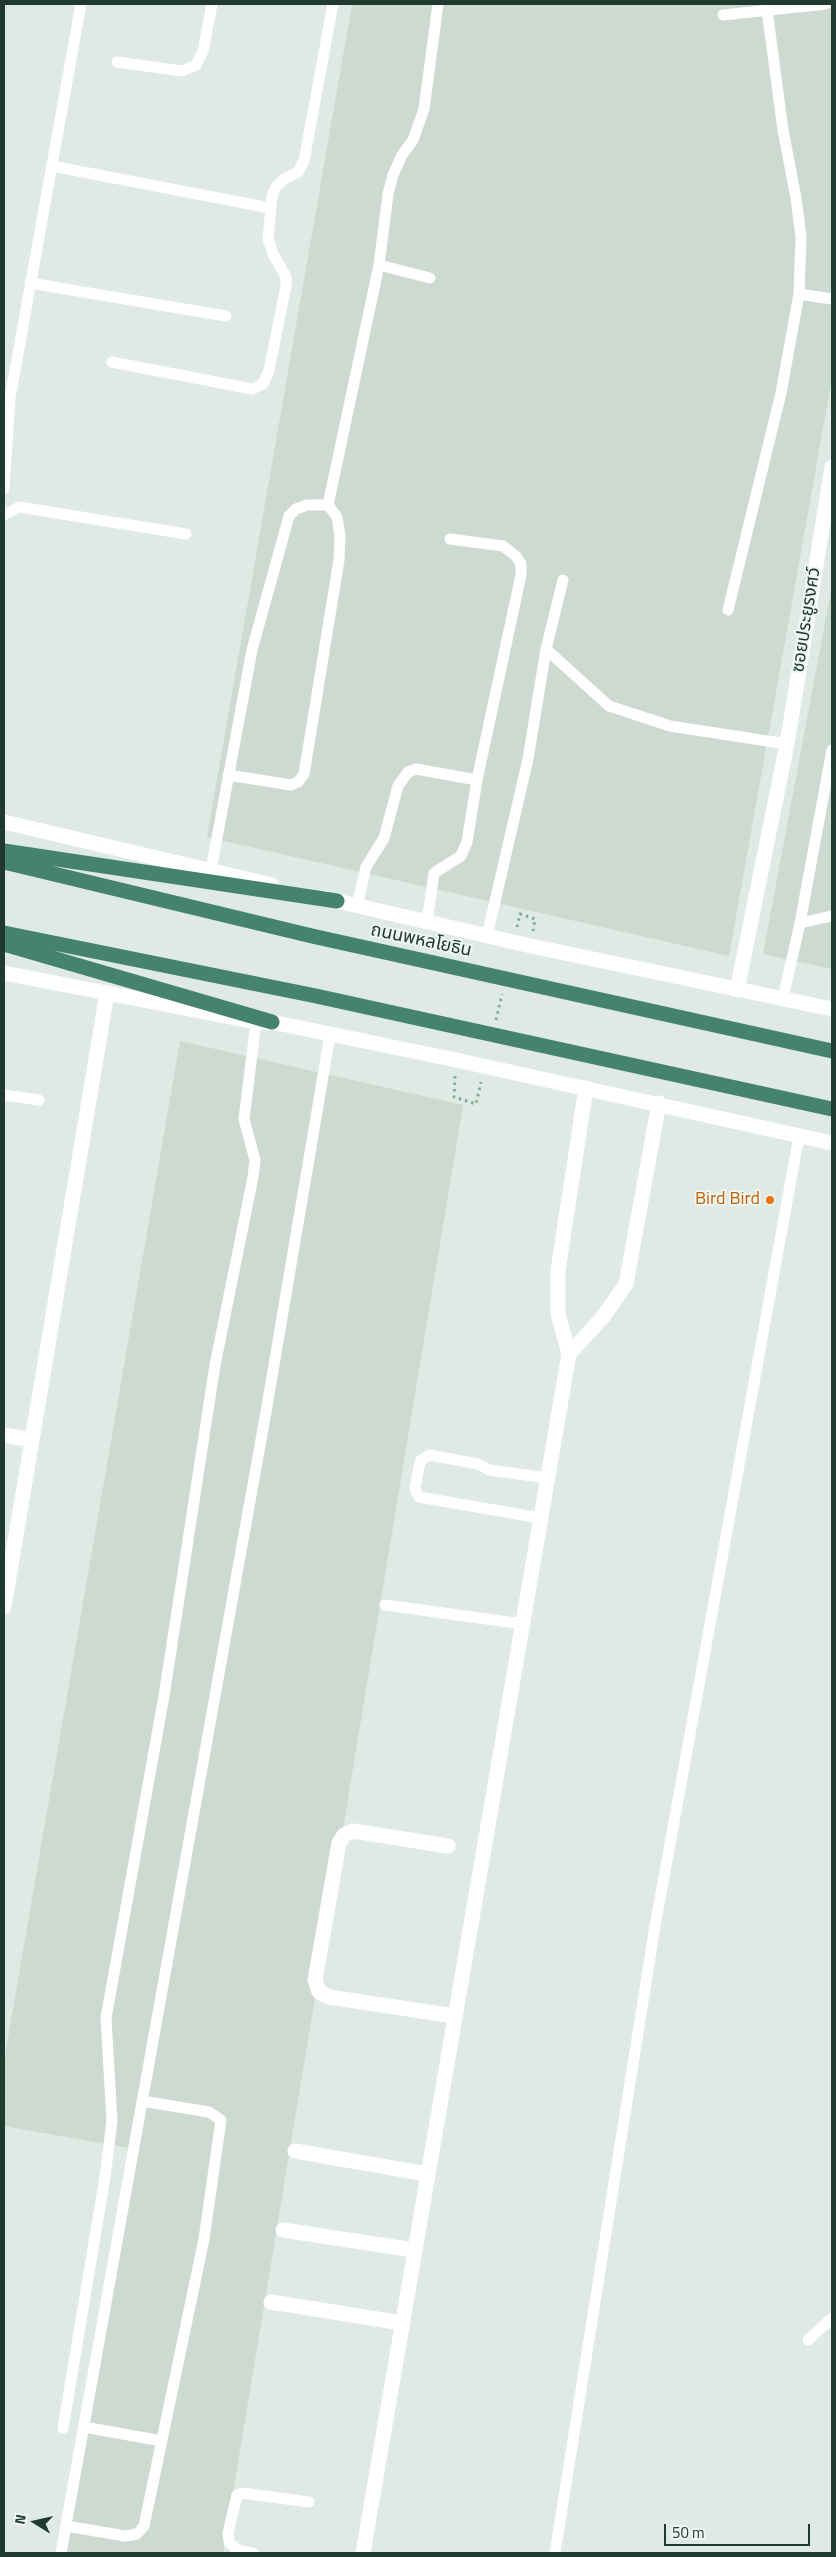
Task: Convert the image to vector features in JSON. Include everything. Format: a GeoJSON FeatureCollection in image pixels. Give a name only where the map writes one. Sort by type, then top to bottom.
{"type":"FeatureCollection","features":[{"type":"Feature","properties":{"kind":"highway"},"geometry":{"type":"LineString","coordinates":[[4,851],[337,901]]}},
{"type":"Feature","properties":{"kind":"highway","name":"ถนนพหลโยธิน"},"geometry":{"type":"LineString","coordinates":[[4,862],[312,936],[832,1050]]}},
{"type":"Feature","properties":{"kind":"highway"},"geometry":{"type":"LineString","coordinates":[[4,933],[316,996],[832,1109]]}},
{"type":"Feature","properties":{"kind":"highway"},"geometry":{"type":"LineString","coordinates":[[4,944],[272,1022]]}},
{"type":"Feature","properties":{"kind":"street","name":"ซอยประยูรงศว์"},"geometry":{"type":"LineString","coordinates":[[738,990],[787,744],[832,467]]}},
{"type":"Feature","properties":{"kind":"street","name":"ถนนพหลโยธิน"},"geometry":{"type":"LineString","coordinates":[[4,822],[487,936],[832,1009]]}},
{"type":"Feature","properties":{"kind":"street"},"geometry":{"type":"LineString","coordinates":[[4,973],[256,1022],[272,1022],[658,1103],[832,1143]]}},
{"type":"Feature","properties":{"kind":"street"},"geometry":{"type":"LineString","coordinates":[[4,1607],[107,993]]}},
{"type":"Feature","properties":{"kind":"street"},"geometry":{"type":"LineString","coordinates":[[363,2553],[569,1354],[558,1314],[558,1270],[586,1088]]}},
{"type":"Feature","properties":{"kind":"street"},"geometry":{"type":"LineString","coordinates":[[569,1354],[603,1317],[626,1284],[658,1103]]}},
{"type":"Feature","properties":{"kind":"street"},"geometry":{"type":"LineString","coordinates":[[4,1435],[32,1440]]}},
{"type":"Feature","properties":{"kind":"street"},"geometry":{"type":"LineString","coordinates":[[448,1846],[353,1831],[344,1835],[340,1844],[315,1980],[319,1992],[329,1996],[454,2016]]}},
{"type":"Feature","properties":{"kind":"street"},"geometry":{"type":"LineString","coordinates":[[295,2151],[427,2174]]}},
{"type":"Feature","properties":{"kind":"street"},"geometry":{"type":"LineString","coordinates":[[283,2230],[414,2250]]}},
{"type":"Feature","properties":{"kind":"street"},"geometry":{"type":"LineString","coordinates":[[271,2302],[402,2323]]}},
{"type":"Feature","properties":{"kind":"lane"},"geometry":{"type":"LineString","coordinates":[[4,488],[10,398],[81,4]]}},
{"type":"Feature","properties":{"kind":"lane"},"geometry":{"type":"LineString","coordinates":[[118,62],[182,71],[196,65],[203,51],[212,4]]}},
{"type":"Feature","properties":{"kind":"lane"},"geometry":{"type":"LineString","coordinates":[[112,362],[252,389],[263,384],[269,370],[286,286],[286,277],[272,254],[268,239],[270,208],[276,186],[284,179],[298,172],[304,161],[333,4]]}},
{"type":"Feature","properties":{"kind":"lane"},"geometry":{"type":"LineString","coordinates":[[328,506],[379,266],[393,175],[402,155],[413,140],[424,110],[438,4]]}},
{"type":"Feature","properties":{"kind":"lane"},"geometry":{"type":"LineString","coordinates":[[723,15],[826,4]]}},
{"type":"Feature","properties":{"kind":"lane"},"geometry":{"type":"LineString","coordinates":[[728,610],[781,393],[799,294],[801,237],[799,218],[783,130],[767,10]]}},
{"type":"Feature","properties":{"kind":"lane"},"geometry":{"type":"LineString","coordinates":[[52,166],[270,208]]}},
{"type":"Feature","properties":{"kind":"lane"},"geometry":{"type":"LineString","coordinates":[[379,266],[430,278]]}},
{"type":"Feature","properties":{"kind":"lane"},"geometry":{"type":"LineString","coordinates":[[30,283],[226,316]]}},
{"type":"Feature","properties":{"kind":"lane"},"geometry":{"type":"LineString","coordinates":[[799,294],[832,299]]}},
{"type":"Feature","properties":{"kind":"lane"},"geometry":{"type":"LineString","coordinates":[[211,870],[228,775],[252,650],[289,516],[296,509],[307,505],[328,506],[337,517],[340,536],[339,560],[304,774],[298,782],[291,785],[228,775]]}},
{"type":"Feature","properties":{"kind":"lane"},"geometry":{"type":"LineString","coordinates":[[4,515],[19,507],[186,534]]}},
{"type":"Feature","properties":{"kind":"lane"},"geometry":{"type":"LineString","coordinates":[[427,922],[434,873],[461,856],[468,842],[477,780],[521,575],[521,564],[516,556],[502,546],[450,539]]}},
{"type":"Feature","properties":{"kind":"lane"},"geometry":{"type":"LineString","coordinates":[[487,936],[528,759],[546,648],[563,580]]}},
{"type":"Feature","properties":{"kind":"lane"},"geometry":{"type":"LineString","coordinates":[[546,648],[609,706],[670,726],[787,744]]}},
{"type":"Feature","properties":{"kind":"lane"},"geometry":{"type":"LineString","coordinates":[[783,998],[800,922],[832,750]]}},
{"type":"Feature","properties":{"kind":"lane"},"geometry":{"type":"LineString","coordinates":[[357,906],[366,867],[384,838],[398,786],[408,772],[416,769],[477,780]]}},
{"type":"Feature","properties":{"kind":"lane"},"geometry":{"type":"LineString","coordinates":[[800,922],[832,916]]}},
{"type":"Feature","properties":{"kind":"lane"},"geometry":{"type":"LineString","coordinates":[[63,2428],[105,2177],[112,2121],[106,2018],[164,1696],[215,1365],[253,1177],[255,1160],[244,1119],[256,1022]]}},
{"type":"Feature","properties":{"kind":"lane"},"geometry":{"type":"LineString","coordinates":[[61,2553],[330,1035]]}},
{"type":"Feature","properties":{"kind":"lane"},"geometry":{"type":"LineString","coordinates":[[4,1095],[39,1100]]}},
{"type":"Feature","properties":{"kind":"lane"},"geometry":{"type":"LineString","coordinates":[[556,2553],[655,1926],[799,1136]]}},
{"type":"Feature","properties":{"kind":"lane"},"geometry":{"type":"LineString","coordinates":[[540,1518],[419,1497],[415,1489],[419,1467],[421,1460],[430,1455],[478,1464],[489,1470],[548,1478]]}},
{"type":"Feature","properties":{"kind":"lane"},"geometry":{"type":"LineString","coordinates":[[385,1605],[523,1624]]}},
{"type":"Feature","properties":{"kind":"lane"},"geometry":{"type":"LineString","coordinates":[[66,2526],[125,2536],[137,2534],[144,2526],[204,2239],[222,2120],[209,2112],[142,2101]]}},
{"type":"Feature","properties":{"kind":"lane"},"geometry":{"type":"LineString","coordinates":[[808,2340],[832,2318]]}},
{"type":"Feature","properties":{"kind":"lane"},"geometry":{"type":"LineString","coordinates":[[84,2427],[162,2441]]}},
{"type":"Feature","properties":{"kind":"lane"},"geometry":{"type":"LineString","coordinates":[[253,2553],[237,2550],[229,2542],[228,2533],[237,2495],[242,2493],[309,2502]]}},
{"type":"Feature","properties":{"kind":"path"},"geometry":{"type":"LineString","coordinates":[[516,933],[520,914]]}},
{"type":"Feature","properties":{"kind":"path"},"geometry":{"type":"LineString","coordinates":[[494,1028],[503,990]]}},
{"type":"Feature","properties":{"kind":"path"},"geometry":{"type":"LineString","coordinates":[[456,1060],[454,1097],[476,1104],[482,1075]]}},
{"type":"Feature","properties":{"kind":"shaded area"},"geometry":{"type":"Polygon","coordinates":[[[352,4],[832,4],[832,378],[729,956],[207,837],[352,4]]]}},
{"type":"Feature","properties":{"kind":"shaded area"},"geometry":{"type":"Polygon","coordinates":[[[832,585],[832,969],[763,954],[832,585]]]}},
{"type":"Feature","properties":{"kind":"shaded area"},"geometry":{"type":"Polygon","coordinates":[[[180,1041],[463,1105],[223,2553],[63,2553],[129,2148],[4,2126],[4,2061],[180,1041]]]}},
{"type":"Feature","properties":{"kind":"place","name":"Bird Bird"},"geometry":{"type":"Point","coordinates":[770,1200]}}]}
